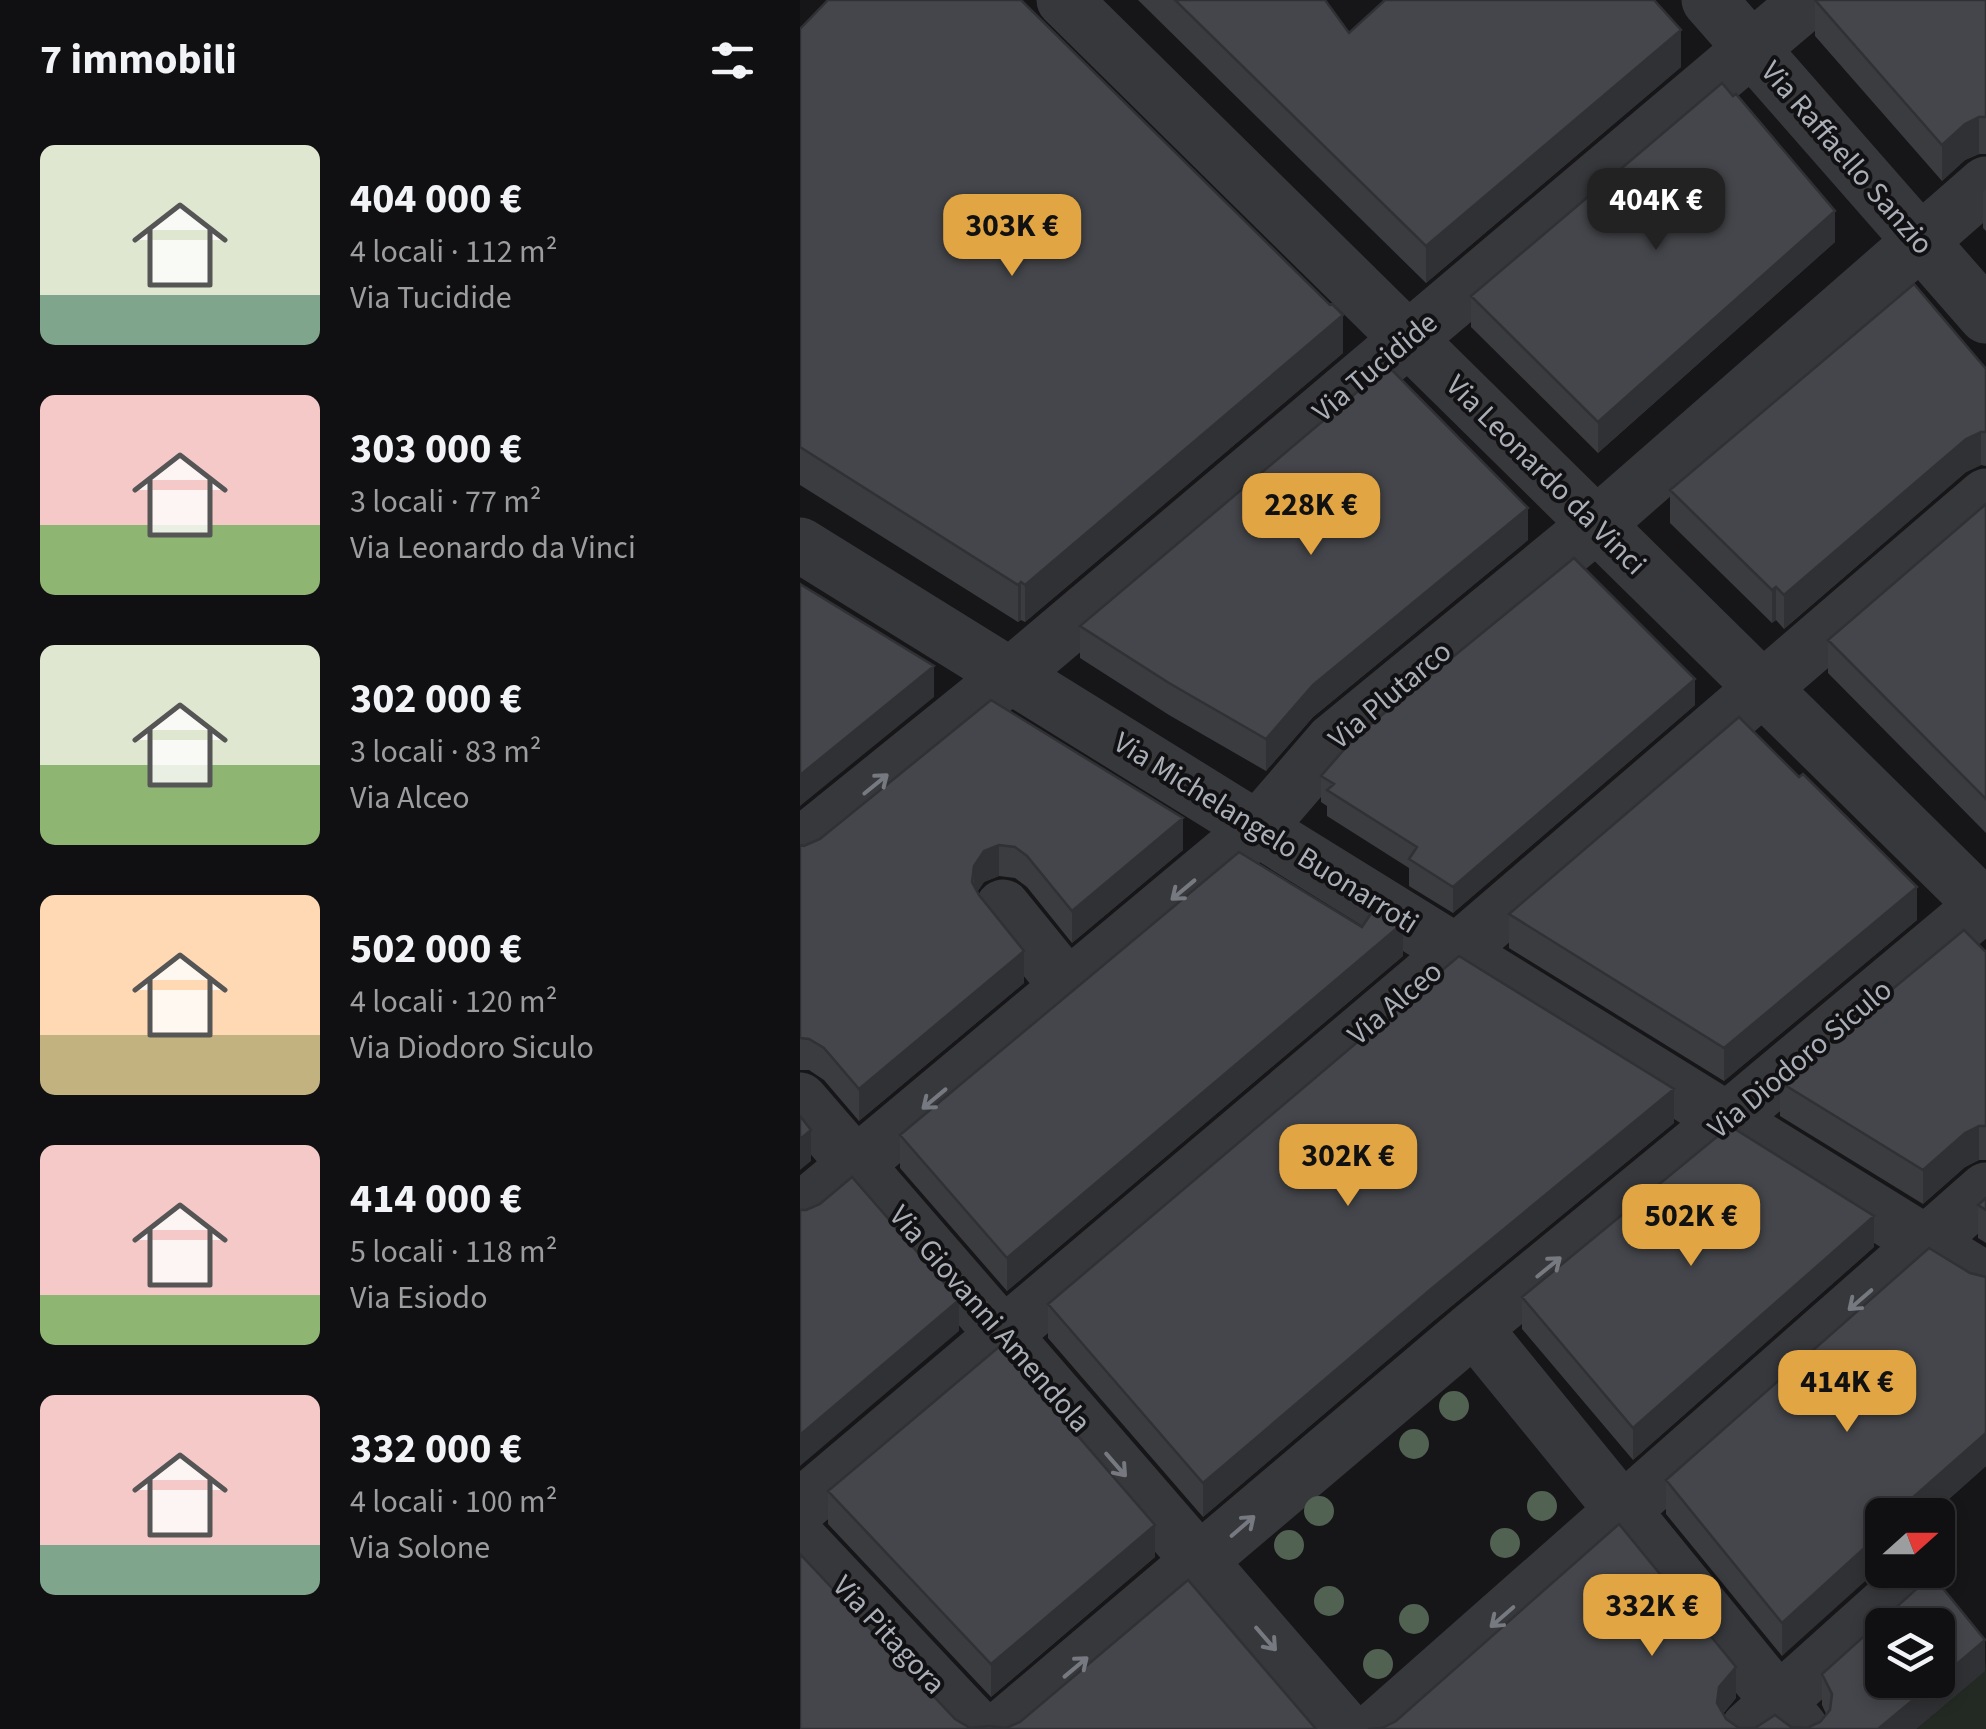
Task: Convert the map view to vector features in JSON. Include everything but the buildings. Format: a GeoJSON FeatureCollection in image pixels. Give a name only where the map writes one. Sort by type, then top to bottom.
{"type":"FeatureCollection","features":[{"type":"Feature","properties":{"kind":"street","name":"Via Leonardo da Vinci"},"geometry":{"type":"LineString","coordinates":[[1064,0],[1985,905]]}},
{"type":"Feature","properties":{"kind":"street","name":"Via Raffaello Sanzio"},"geometry":{"type":"LineString","coordinates":[[1709,0],[1986,316]]}},
{"type":"Feature","properties":{"kind":"street","name":"Via Tucidide"},"geometry":{"type":"LineString","coordinates":[[800,846],[1011,675],[1808,0]]}},
{"type":"Feature","properties":{"kind":"street","name":"Via Plutarco"},"geometry":{"type":"LineString","coordinates":[[800,1211],[1258,828],[1332,741],[1596,524],[1986,184]]}},
{"type":"Feature","properties":{"kind":"street","name":"Via Alceo"},"geometry":{"type":"LineString","coordinates":[[800,1506],[1456,952],[1986,496]]}},
{"type":"Feature","properties":{"kind":"street","name":"Via Michelangelo Buonarroti"},"geometry":{"type":"LineString","coordinates":[[800,545],[1986,1280]]}},
{"type":"Feature","properties":{"kind":"street","name":"Via Diodoro Siculo"},"geometry":{"type":"LineString","coordinates":[[1183,1563],[1985,905]]}},
{"type":"Feature","properties":{"kind":"street"},"geometry":{"type":"LineString","coordinates":[[1003,907],[1068,987]]}},
{"type":"Feature","properties":{"kind":"street","name":"Via Giovanni Amendola"},"geometry":{"type":"LineString","coordinates":[[800,1100],[1002,1334],[1183,1563],[1345,1729]]}},
{"type":"Feature","properties":{"kind":"street"},"geometry":{"type":"LineString","coordinates":[[1375,1729],[1638,1507],[1986,1190]]}},
{"type":"Feature","properties":{"kind":"street"},"geometry":{"type":"LineString","coordinates":[[1474,1328],[1638,1507],[1776,1720],[1907,1588]]}},
{"type":"Feature","properties":{"kind":"street","name":"Via Pitagora"},"geometry":{"type":"LineString","coordinates":[[800,1540],[978,1729]]}},
{"type":"Feature","properties":{"kind":"street"},"geometry":{"type":"LineString","coordinates":[[1001,1729],[1183,1563]]}},
{"type":"Feature","properties":{"kind":"shaded area"},"geometry":{"type":"Polygon","coordinates":[[[1986,1659],[1986,1729],[1916,1729],[1955,1698],[1985,1671],[1986,1659]]]}}]}
